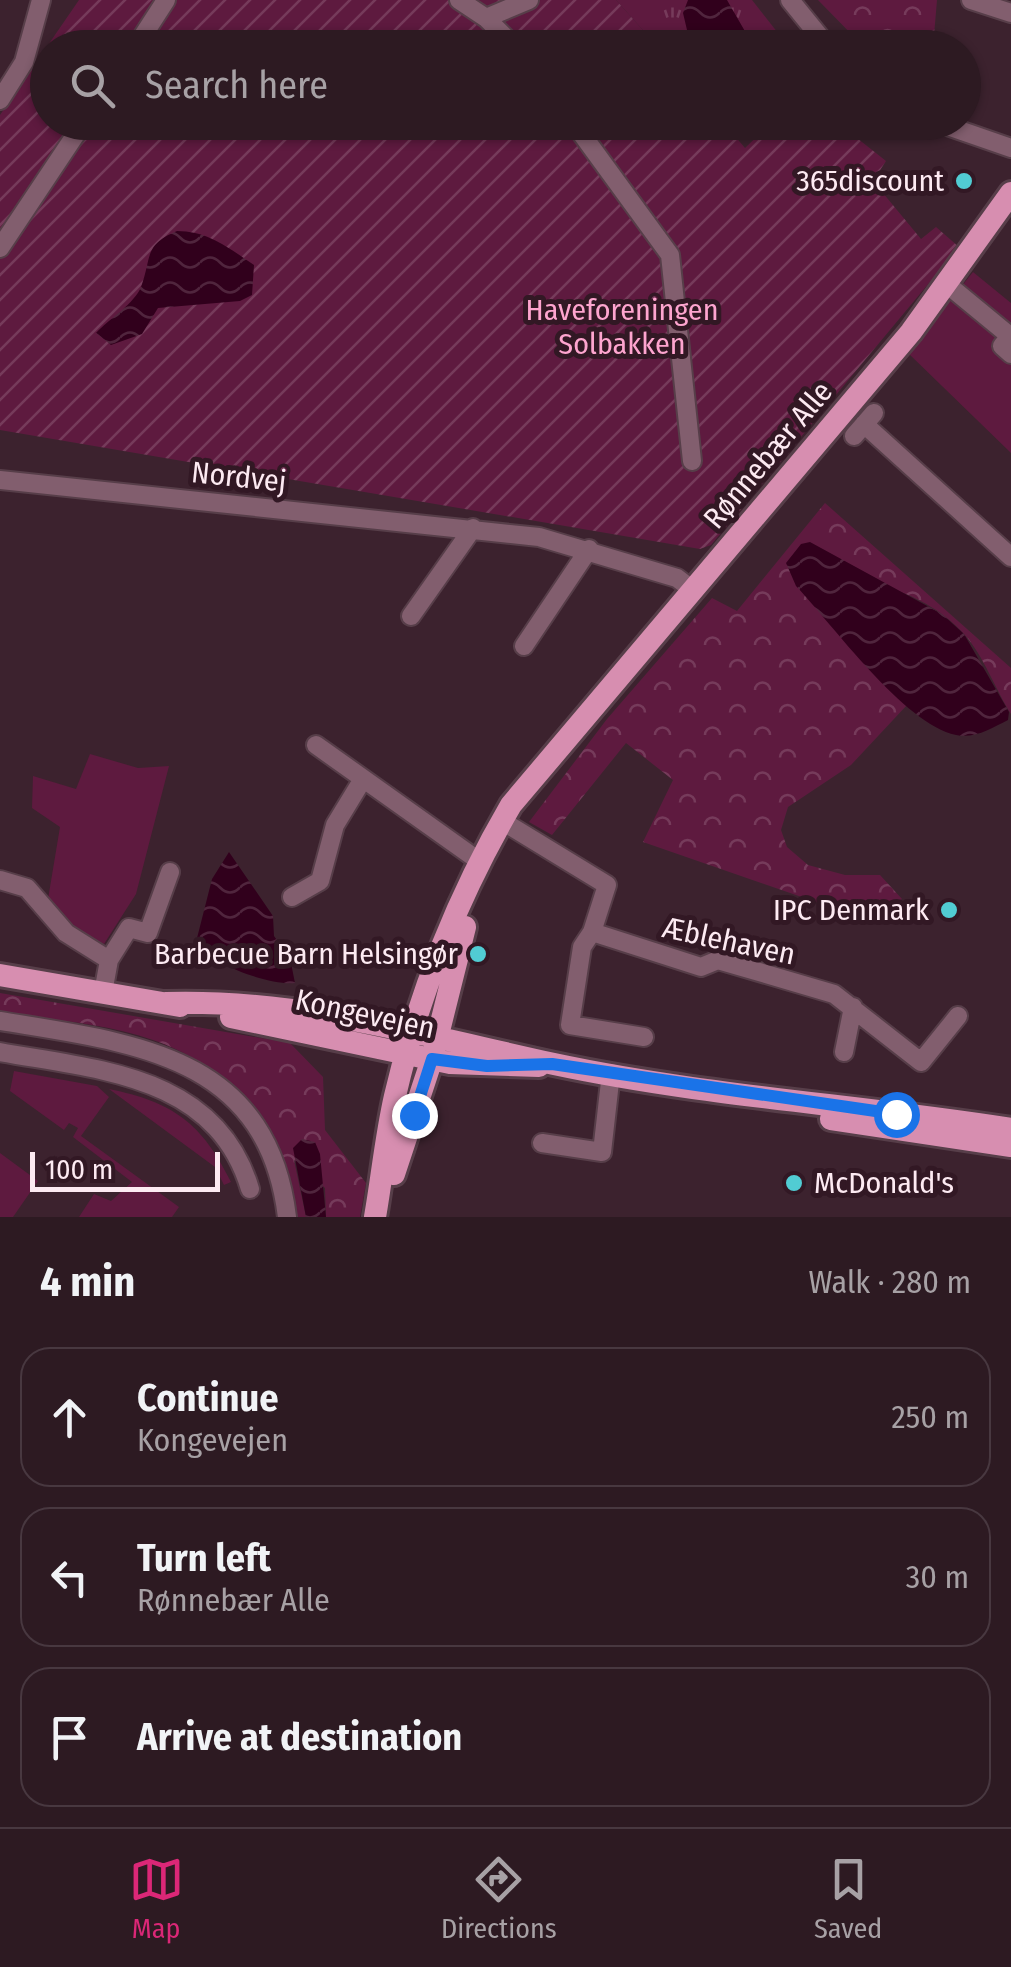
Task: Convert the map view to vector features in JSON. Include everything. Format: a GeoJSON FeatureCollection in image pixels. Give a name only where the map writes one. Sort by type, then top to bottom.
{"type":"FeatureCollection","features":[{"type":"Feature","properties":{"kind":"main road","name":"Rønnebær Alle"},"geometry":{"type":"LineString","coordinates":[[386,1217],[460,903],[479,861],[559,747],[948,285],[1011,193]]}},
{"type":"Feature","properties":{"kind":"main road","name":"Rønnebær Alle"},"geometry":{"type":"LineString","coordinates":[[375,1217],[395,1094],[425,1046],[470,907],[507,823]]}},
{"type":"Feature","properties":{"kind":"main road","name":"Kongevejen"},"geometry":{"type":"LineString","coordinates":[[0,976],[207,1013],[706,1090],[1011,1129]]}},
{"type":"Feature","properties":{"kind":"main road","name":"Kongevejen"},"geometry":{"type":"LineString","coordinates":[[166,1003],[208,1002],[295,1010],[425,1046]]}},
{"type":"Feature","properties":{"kind":"main road","name":"Kongevejen"},"geometry":{"type":"LineString","coordinates":[[706,1090],[871,1128],[1011,1146]]}},
{"type":"Feature","properties":{"kind":"street"},"geometry":{"type":"LineString","coordinates":[[33,30],[41,0]]}},
{"type":"Feature","properties":{"kind":"street"},"geometry":{"type":"LineString","coordinates":[[146,30],[166,0]]}},
{"type":"Feature","properties":{"kind":"street"},"geometry":{"type":"LineString","coordinates":[[458,0],[498,30]]}},
{"type":"Feature","properties":{"kind":"street"},"geometry":{"type":"LineString","coordinates":[[486,18],[529,0]]}},
{"type":"Feature","properties":{"kind":"street"},"geometry":{"type":"LineString","coordinates":[[790,0],[814,30]]}},
{"type":"Feature","properties":{"kind":"street"},"geometry":{"type":"LineString","coordinates":[[971,0],[1011,13]]}},
{"type":"Feature","properties":{"kind":"street"},"geometry":{"type":"LineString","coordinates":[[3,91],[24,62],[30,40]]}},
{"type":"Feature","properties":{"kind":"street"},"geometry":{"type":"LineString","coordinates":[[981,138],[1011,148]]}},
{"type":"Feature","properties":{"kind":"street"},"geometry":{"type":"LineString","coordinates":[[0,248],[72,140]]}},
{"type":"Feature","properties":{"kind":"street"},"geometry":{"type":"LineString","coordinates":[[586,140],[670,255],[692,461]]}},
{"type":"Feature","properties":{"kind":"street"},"geometry":{"type":"LineString","coordinates":[[948,285],[1011,336],[1002,346],[1011,354]]}},
{"type":"Feature","properties":{"kind":"street"},"geometry":{"type":"LineString","coordinates":[[864,424],[1011,557]]}},
{"type":"Feature","properties":{"kind":"street","name":"Nordvej"},"geometry":{"type":"LineString","coordinates":[[0,480],[473,528],[589,549],[677,578],[694,590]]}},
{"type":"Feature","properties":{"kind":"street"},"geometry":{"type":"LineString","coordinates":[[412,616],[473,528]]}},
{"type":"Feature","properties":{"kind":"street"},"geometry":{"type":"LineString","coordinates":[[524,646],[589,549]]}},
{"type":"Feature","properties":{"kind":"street"},"geometry":{"type":"LineString","coordinates":[[316,745],[479,861]]}},
{"type":"Feature","properties":{"kind":"street"},"geometry":{"type":"LineString","coordinates":[[292,897],[320,881],[335,825],[363,779]]}},
{"type":"Feature","properties":{"kind":"street"},"geometry":{"type":"LineString","coordinates":[[507,823],[607,884],[592,932],[582,947],[570,1025],[644,1037]]}},
{"type":"Feature","properties":{"kind":"street"},"geometry":{"type":"LineString","coordinates":[[103,992],[109,960],[130,928],[148,933],[170,872]]}},
{"type":"Feature","properties":{"kind":"street"},"geometry":{"type":"LineString","coordinates":[[0,880],[27,888],[66,933],[109,960]]}},
{"type":"Feature","properties":{"kind":"street","name":"Æblehaven"},"geometry":{"type":"LineString","coordinates":[[592,932],[701,967],[718,960],[834,994],[921,1062],[958,1016]]}},
{"type":"Feature","properties":{"kind":"street"},"geometry":{"type":"LineString","coordinates":[[844,1052],[853,1007]]}},
{"type":"Feature","properties":{"kind":"street"},"geometry":{"type":"LineString","coordinates":[[0,1021],[101,1038],[168,1055],[232,1096],[262,1136],[276,1163],[287,1217]]}},
{"type":"Feature","properties":{"kind":"street"},"geometry":{"type":"LineString","coordinates":[[98,1069],[101,1038]]}},
{"type":"Feature","properties":{"kind":"street"},"geometry":{"type":"LineString","coordinates":[[0,1052],[98,1069],[162,1086],[196,1107],[224,1136],[250,1189]]}},
{"type":"Feature","properties":{"kind":"street"},"geometry":{"type":"LineString","coordinates":[[542,1143],[602,1152],[611,1074]]}},
{"type":"Feature","properties":{"kind":"green space","name":"Haveforeningen Solbakken"},"geometry":{"type":"Polygon","coordinates":[[[79,0],[616,0],[643,30],[58,30],[79,0]]]}},
{"type":"Feature","properties":{"kind":"green space"},"geometry":{"type":"Polygon","coordinates":[[[616,0],[752,0],[776,30],[643,30],[616,0]]]}},
{"type":"Feature","properties":{"kind":"green space"},"geometry":{"type":"Polygon","coordinates":[[[818,0],[937,0],[934,30],[847,30],[818,0]]]}},
{"type":"Feature","properties":{"kind":"green space","name":"Haveforeningen Solbakken"},"geometry":{"type":"Polygon","coordinates":[[[30,71],[30,140],[738,140],[745,148],[753,140],[859,140],[886,161],[873,181],[921,239],[936,227],[959,247],[711,545],[700,549],[0,430],[0,115],[30,71]]]}},
{"type":"Feature","properties":{"kind":"green space"},"geometry":{"type":"Polygon","coordinates":[[[973,272],[1011,303],[1011,453],[908,353],[973,272]]]}},
{"type":"Feature","properties":{"kind":"green space"},"geometry":{"type":"Polygon","coordinates":[[[825,503],[1011,668],[1011,714],[978,652],[946,617],[905,593],[787,563],[797,586],[907,705],[851,765],[788,807],[781,830],[787,847],[808,865],[845,875],[880,875],[902,899],[871,921],[643,842],[673,780],[626,743],[552,835],[529,822],[607,719],[712,598],[737,611],[825,503]]]}},
{"type":"Feature","properties":{"kind":"green space"},"geometry":{"type":"Polygon","coordinates":[[[90,754],[138,768],[169,766],[136,894],[104,944],[69,928],[48,899],[60,827],[32,808],[33,776],[76,789],[90,754]]]}},
{"type":"Feature","properties":{"kind":"green space"},"geometry":{"type":"Polygon","coordinates":[[[0,993],[290,1043],[323,1077],[325,1130],[366,1183],[360,1217],[326,1217],[325,1188],[294,1160],[306,1217],[295,1217],[290,1186],[268,1131],[251,1107],[208,1067],[135,1034],[0,1012],[0,993]]]}},
{"type":"Feature","properties":{"kind":"green space"},"geometry":{"type":"Polygon","coordinates":[[[14,1071],[97,1086],[109,1097],[81,1136],[179,1207],[172,1217],[79,1217],[94,1194],[111,1201],[132,1182],[73,1137],[78,1128],[69,1123],[64,1130],[10,1091],[14,1071]]]}},
{"type":"Feature","properties":{"kind":"green space"},"geometry":{"type":"Polygon","coordinates":[[[109,1089],[151,1101],[183,1118],[209,1144],[231,1182],[224,1185],[215,1167],[109,1089]]]}},
{"type":"Feature","properties":{"kind":"green space"},"geometry":{"type":"Polygon","coordinates":[[[0,1153],[38,1181],[13,1217],[0,1217],[0,1153]]]}},
{"type":"Feature","properties":{"kind":"water"},"geometry":{"type":"Polygon","coordinates":[[[688,0],[727,0],[744,30],[687,30],[683,13],[688,0]]]}},
{"type":"Feature","properties":{"kind":"water"},"geometry":{"type":"Polygon","coordinates":[[[177,231],[208,237],[254,265],[252,295],[240,301],[158,308],[142,334],[111,345],[96,333],[138,293],[154,247],[177,231]]]}},
{"type":"Feature","properties":{"kind":"water"},"geometry":{"type":"Polygon","coordinates":[[[810,542],[942,614],[964,634],[1009,712],[1008,720],[963,736],[936,727],[914,713],[796,586],[786,563],[801,544],[810,542]]]}},
{"type":"Feature","properties":{"kind":"water"},"geometry":{"type":"Polygon","coordinates":[[[229,852],[273,916],[274,936],[290,958],[295,983],[241,972],[213,958],[196,942],[212,879],[229,852]]]}},
{"type":"Feature","properties":{"kind":"water"},"geometry":{"type":"Polygon","coordinates":[[[302,1139],[315,1142],[320,1154],[326,1217],[306,1217],[293,1148],[302,1139]]]}},
{"type":"Feature","properties":{"kind":"place","name":"365discount"},"geometry":{"type":"Point","coordinates":[964,181]}},
{"type":"Feature","properties":{"kind":"place","name":"IPC Denmark"},"geometry":{"type":"Point","coordinates":[949,910]}},
{"type":"Feature","properties":{"kind":"place","name":"Barbecue Barn Helsingør"},"geometry":{"type":"Point","coordinates":[478,954]}},
{"type":"Feature","properties":{"kind":"place","name":"McDonald's"},"geometry":{"type":"Point","coordinates":[794,1183]}},
{"type":"Feature","properties":{"kind":"route"},"geometry":{"type":"LineString","coordinates":[[414,1115],[432,1059],[487,1066],[552,1064],[706,1090],[896,1114]]}}]}
